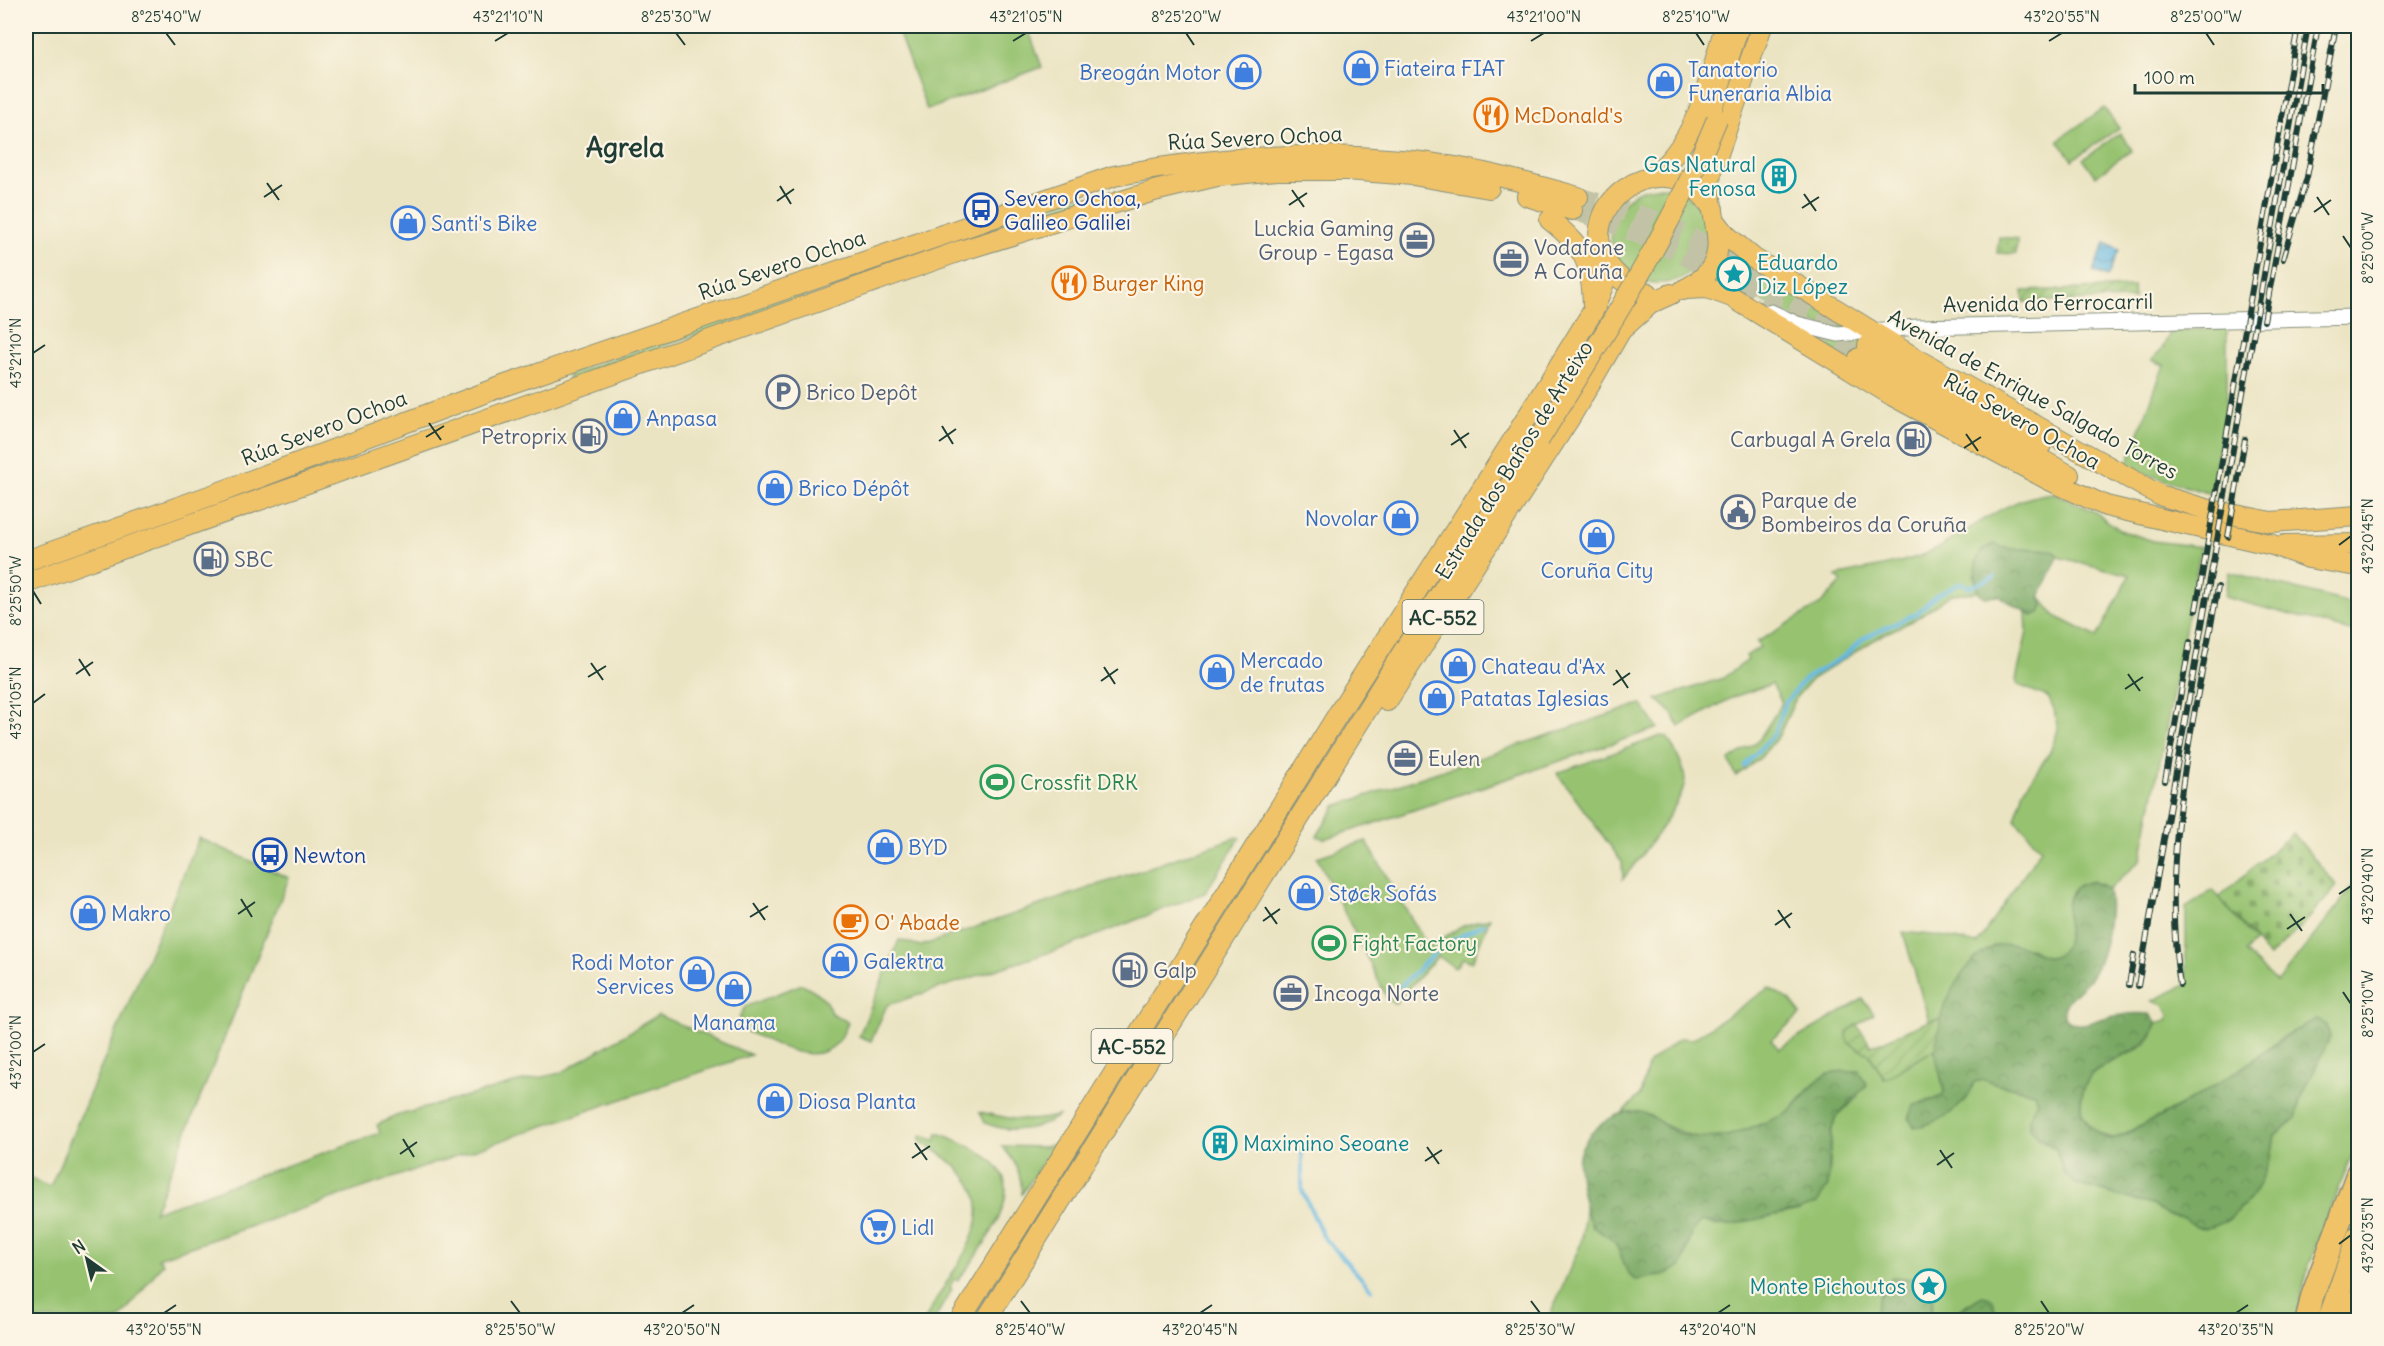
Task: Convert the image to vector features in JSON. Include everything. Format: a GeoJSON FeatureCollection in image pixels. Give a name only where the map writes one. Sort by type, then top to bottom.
{"type":"FeatureCollection","features":[{"type":"Feature","properties":{"kind":"highway"},"geometry":{"type":"LineString","coordinates":[[2307,1320],[2312,1297],[2358,1172]]}},
{"type":"Feature","properties":{"kind":"highway"},"geometry":{"type":"LineString","coordinates":[[2329,1320],[2358,1237]]}},
{"type":"Feature","properties":{"kind":"highway"},"geometry":{"type":"LineString","coordinates":[[2351,1320],[2358,1300]]}},
{"type":"Feature","properties":{"kind":"main road"},"geometry":{"type":"LineString","coordinates":[[1650,177],[1676,155],[1690,127],[1725,26]]}},
{"type":"Feature","properties":{"kind":"main road"},"geometry":{"type":"LineString","coordinates":[[1715,216],[1710,181],[1717,122],[1739,26]]}},
{"type":"Feature","properties":{"kind":"main road"},"geometry":{"type":"LineString","coordinates":[[1748,26],[1717,122],[1720,183],[1730,222],[1742,240],[1793,282]]}},
{"type":"Feature","properties":{"kind":"main road"},"geometry":{"type":"LineString","coordinates":[[1717,122],[1762,26]]}},
{"type":"Feature","properties":{"kind":"main road","name":"AC-552"},"geometry":{"type":"LineString","coordinates":[[1535,437],[1646,265],[1680,203],[1717,122]]}},
{"type":"Feature","properties":{"kind":"main road","name":"Rúa Severo Ochoa"},"geometry":{"type":"LineString","coordinates":[[26,561],[215,494],[503,386],[1102,179],[1159,167],[1298,156],[1356,156],[1415,161],[1472,170],[1575,204],[1413,175],[1346,170],[1276,170],[1217,176],[1105,205],[960,251],[26,583]]}},
{"type":"Feature","properties":{"kind":"main road"},"geometry":{"type":"LineString","coordinates":[[1715,216],[1705,196],[1688,183],[1665,176],[1650,177],[1628,185],[1611,202],[1605,212],[1600,236],[1604,258],[1610,268],[1631,288],[1641,292],[1707,288],[1745,304],[1893,396],[2057,484],[2106,507],[2273,545],[2308,558],[2358,566]]}},
{"type":"Feature","properties":{"kind":"main road","name":"AC-552"},"geometry":{"type":"LineString","coordinates":[[1678,291],[1707,272],[1712,262],[1719,244],[1715,216]]}},
{"type":"Feature","properties":{"kind":"main road","name":"Avenida de Enrique Salgado Torres"},"geometry":{"type":"LineString","coordinates":[[1715,216],[1727,236],[1753,258],[1793,282],[1865,344],[2159,495],[2206,509],[2271,522],[2358,516]]}},
{"type":"Feature","properties":{"kind":"main road"},"geometry":{"type":"LineString","coordinates":[[1550,220],[1570,236],[1589,263],[1593,311]]}},
{"type":"Feature","properties":{"kind":"main road","name":"Estrada dos Baños de Arteixo"},"geometry":{"type":"LineString","coordinates":[[960,1320],[1593,311],[1610,268]]}},
{"type":"Feature","properties":{"kind":"main road","name":"Estrada dos Baños de Arteixo"},"geometry":{"type":"LineString","coordinates":[[1267,874],[1416,659],[1629,320],[1651,303],[1678,291]]}},
{"type":"Feature","properties":{"kind":"main road"},"geometry":{"type":"LineString","coordinates":[[1609,355],[1636,326],[1663,307],[1709,298],[1745,304]]}},
{"type":"Feature","properties":{"kind":"main road"},"geometry":{"type":"LineString","coordinates":[[388,455],[385,446],[395,434],[666,336],[696,320]]}},
{"type":"Feature","properties":{"kind":"main road","name":"Rúa Severo Ochoa"},"geometry":{"type":"LineString","coordinates":[[1865,344],[2064,473],[2165,520]]}},
{"type":"Feature","properties":{"kind":"main road","name":"Estrada dos Baños de Arteixo"},"geometry":{"type":"LineString","coordinates":[[1276,816],[1358,707],[1535,437]]}},
{"type":"Feature","properties":{"kind":"main road","name":"Estrada dos Baños de Arteixo"},"geometry":{"type":"LineString","coordinates":[[986,1320],[1267,874],[1535,437]]}},
{"type":"Feature","properties":{"kind":"main road"},"geometry":{"type":"LineString","coordinates":[[2271,522],[2320,530],[2358,529]]}},
{"type":"Feature","properties":{"kind":"main road"},"geometry":{"type":"LineString","coordinates":[[2273,545],[2358,544]]}},
{"type":"Feature","properties":{"kind":"street","name":"Avenida do Ferrocarril"},"geometry":{"type":"LineString","coordinates":[[1745,304],[1818,331],[1838,334],[1865,344],[2358,317]]}},
{"type":"Feature","properties":{"kind":"green space"},"geometry":{"type":"Polygon","coordinates":[[[896,26],[1027,26],[1042,67],[927,110],[896,26]]]}},
{"type":"Feature","properties":{"kind":"green space"},"geometry":{"type":"Polygon","coordinates":[[[2104,108],[2119,128],[2072,160],[2058,140],[2104,108]]]}},
{"type":"Feature","properties":{"kind":"green space"},"geometry":{"type":"Polygon","coordinates":[[[2120,133],[2132,150],[2095,176],[2083,159],[2120,133]]]}},
{"type":"Feature","properties":{"kind":"green space"},"geometry":{"type":"Polygon","coordinates":[[[1659,187],[1677,191],[1693,201],[1703,217],[1707,235],[1703,253],[1693,269],[1677,279],[1659,283],[1641,279],[1625,269],[1615,253],[1611,235],[1615,217],[1625,201],[1641,191],[1659,187]]]}},
{"type":"Feature","properties":{"kind":"green space"},"geometry":{"type":"Polygon","coordinates":[[[1083,194],[1084,201],[985,233],[830,289],[827,281],[1083,194]]]}},
{"type":"Feature","properties":{"kind":"green space"},"geometry":{"type":"Polygon","coordinates":[[[1999,237],[2017,239],[2016,254],[1997,253],[1999,237]]]}},
{"type":"Feature","properties":{"kind":"green space"},"geometry":{"type":"Polygon","coordinates":[[[1725,252],[1743,263],[1732,285],[1709,280],[1725,252]]]}},
{"type":"Feature","properties":{"kind":"green space"},"geometry":{"type":"Polygon","coordinates":[[[1751,268],[1850,327],[1837,328],[1808,322],[1779,310],[1740,289],[1751,268]]]}},
{"type":"Feature","properties":{"kind":"green space"},"geometry":{"type":"Polygon","coordinates":[[[819,284],[821,291],[569,380],[568,375],[819,284]]]}},
{"type":"Feature","properties":{"kind":"green space"},"geometry":{"type":"Polygon","coordinates":[[[2133,287],[2134,299],[2024,302],[2023,291],[2133,287]]]}},
{"type":"Feature","properties":{"kind":"green space"},"geometry":{"type":"Polygon","coordinates":[[[2227,328],[2227,393],[2211,494],[2126,468],[2164,365],[2152,360],[2161,351],[2171,331],[2227,328]]]}},
{"type":"Feature","properties":{"kind":"green space"},"geometry":{"type":"Polygon","coordinates":[[[1812,336],[1834,339],[1867,336],[1852,362],[1812,336]]]}},
{"type":"Feature","properties":{"kind":"green space"},"geometry":{"type":"Polygon","coordinates":[[[353,451],[355,458],[26,577],[26,569],[353,451]]]}},
{"type":"Feature","properties":{"kind":"green space"},"geometry":{"type":"Polygon","coordinates":[[[2054,493],[2095,512],[2120,530],[2153,541],[2201,547],[2141,860],[2108,890],[2101,884],[2068,902],[2067,945],[2058,956],[2050,958],[2041,956],[2030,948],[1993,946],[1960,978],[1941,1019],[1929,1021],[1903,932],[1941,936],[1977,944],[2041,849],[2015,819],[2024,790],[2050,752],[2058,730],[2054,709],[2048,697],[2018,685],[2016,680],[2027,632],[2026,613],[2033,616],[2040,597],[2055,616],[2097,637],[2130,575],[2058,557],[1974,575],[1978,592],[1952,594],[1912,621],[1882,635],[1812,679],[1797,696],[1779,735],[1760,758],[1736,776],[1729,760],[1759,740],[1782,703],[1772,684],[1733,697],[1679,727],[1673,714],[1657,699],[1723,678],[1748,660],[1746,656],[1760,647],[1757,642],[1821,604],[1842,582],[1836,576],[1924,555],[2005,507],[2036,496],[2054,493]]]}},
{"type":"Feature","properties":{"kind":"green space"},"geometry":{"type":"Polygon","coordinates":[[[1995,544],[2010,549],[2043,549],[2057,554],[2058,557],[2040,597],[2043,605],[2040,613],[2033,616],[1999,596],[1985,597],[1978,592],[1976,563],[1978,556],[1995,544]]]}},
{"type":"Feature","properties":{"kind":"green space"},"geometry":{"type":"Polygon","coordinates":[[[2229,572],[2358,605],[2358,633],[2224,597],[2229,572]]]}},
{"type":"Feature","properties":{"kind":"green space"},"geometry":{"type":"Polygon","coordinates":[[[1641,704],[1658,728],[1360,828],[1324,839],[1317,836],[1336,806],[1641,704]]]}},
{"type":"Feature","properties":{"kind":"green space"},"geometry":{"type":"Polygon","coordinates":[[[1661,736],[1667,737],[1681,763],[1685,780],[1683,789],[1659,831],[1623,879],[1622,862],[1557,773],[1661,736]]]}},
{"type":"Feature","properties":{"kind":"green space"},"geometry":{"type":"Polygon","coordinates":[[[1333,748],[994,1289],[996,1279],[1299,794],[1333,748]]]}},
{"type":"Feature","properties":{"kind":"green space"},"geometry":{"type":"Polygon","coordinates":[[[2293,833],[2337,886],[2304,924],[2269,957],[2219,897],[2293,833]]]}},
{"type":"Feature","properties":{"kind":"green space"},"geometry":{"type":"Polygon","coordinates":[[[1237,837],[1240,838],[1205,893],[1069,946],[887,1005],[871,1041],[859,1036],[899,940],[921,946],[1237,837]]]}},
{"type":"Feature","properties":{"kind":"green space"},"geometry":{"type":"Polygon","coordinates":[[[199,838],[289,878],[154,1212],[380,1133],[377,1125],[396,1116],[514,1083],[561,1073],[658,1015],[751,1055],[158,1258],[163,1263],[119,1320],[26,1320],[26,1177],[50,1187],[199,838]]]}},
{"type":"Feature","properties":{"kind":"green space"},"geometry":{"type":"Polygon","coordinates":[[[1366,841],[1428,947],[1463,926],[1490,918],[1472,962],[1463,958],[1455,968],[1438,956],[1395,1003],[1388,1000],[1317,857],[1366,841]]]}},
{"type":"Feature","properties":{"kind":"green space"},"geometry":{"type":"Polygon","coordinates":[[[2358,880],[2358,1143],[2309,1265],[2295,1320],[1982,1320],[1968,1303],[1955,1314],[1942,1317],[1931,1313],[1936,1284],[1930,1280],[1900,1283],[1876,1320],[1548,1320],[1581,1243],[1585,1210],[1592,1226],[1614,1240],[1629,1274],[1685,1258],[1692,1232],[1702,1221],[1716,1226],[1799,1210],[1830,1169],[1831,1133],[1835,1118],[1858,1097],[1859,1071],[1841,1072],[1826,1077],[1806,1092],[1788,1113],[1728,1136],[1699,1137],[1686,1134],[1650,1118],[1623,1112],[1640,1095],[1649,1063],[1680,1038],[1693,1039],[1769,988],[1790,1000],[1801,1014],[1771,1040],[1779,1049],[1863,999],[1874,1014],[1847,1032],[1849,1043],[1869,1054],[1884,1079],[1935,1049],[1944,1093],[1936,1099],[1922,1102],[1924,1126],[1950,1113],[1974,1082],[1983,1080],[2034,1093],[2038,1101],[2029,1119],[2037,1137],[2056,1149],[2063,1172],[2076,1184],[2153,1205],[2167,1215],[2227,1221],[2247,1202],[2271,1157],[2275,1135],[2296,1118],[2300,1100],[2330,1037],[2285,1035],[2225,1079],[2115,1138],[2105,1136],[2092,1128],[2082,1113],[2085,1085],[2099,1070],[2147,1043],[2157,1023],[2167,1020],[2169,1014],[2164,1005],[2152,1001],[2186,985],[2186,908],[2213,890],[2255,941],[2245,952],[2277,983],[2358,880]]]}},
{"type":"Feature","properties":{"kind":"green space"},"geometry":{"type":"Polygon","coordinates":[[[2092,881],[2108,890],[2109,910],[2106,936],[2095,970],[2068,1001],[2064,1010],[2065,1017],[2072,1023],[2082,1024],[2118,1015],[2144,1013],[2150,1014],[2157,1023],[2151,1036],[2142,1045],[2098,1069],[2089,1078],[2083,1091],[2081,1109],[2086,1121],[2101,1135],[2112,1139],[2119,1137],[2174,1110],[2221,1082],[2302,1026],[2316,1020],[2327,1025],[2330,1037],[2300,1100],[2296,1118],[2275,1135],[2271,1157],[2259,1186],[2247,1202],[2227,1221],[2208,1228],[2195,1227],[2185,1218],[2167,1215],[2153,1205],[2076,1184],[2063,1172],[2056,1149],[2029,1128],[2029,1119],[2038,1101],[2034,1093],[1983,1080],[1974,1082],[1971,1091],[1959,1106],[1942,1118],[1914,1127],[1909,1119],[1914,1105],[1936,1099],[1944,1093],[1935,1049],[1937,1029],[1949,997],[1967,967],[1979,955],[1993,947],[2007,944],[2019,945],[2050,958],[2061,952],[2066,943],[2067,906],[2070,895],[2077,886],[2092,881]]]}},
{"type":"Feature","properties":{"kind":"green space"},"geometry":{"type":"Polygon","coordinates":[[[802,984],[820,995],[831,1013],[848,1022],[839,1041],[827,1051],[815,1054],[789,1050],[739,1028],[740,1015],[745,1007],[802,984]]]}},
{"type":"Feature","properties":{"kind":"green space"},"geometry":{"type":"Polygon","coordinates":[[[1941,1019],[1935,1049],[1885,1079],[1869,1054],[1849,1043],[1846,1037],[1847,1032],[1857,1025],[1871,1046],[1929,1021],[1941,1019]]]}},
{"type":"Feature","properties":{"kind":"green space"},"geometry":{"type":"Polygon","coordinates":[[[1843,1071],[1859,1071],[1867,1085],[1835,1118],[1831,1133],[1828,1186],[1817,1203],[1799,1210],[1726,1226],[1702,1221],[1692,1232],[1681,1267],[1663,1275],[1637,1280],[1628,1273],[1616,1244],[1591,1223],[1581,1188],[1578,1162],[1582,1147],[1603,1123],[1621,1114],[1640,1112],[1684,1135],[1706,1138],[1726,1136],[1789,1112],[1823,1076],[1843,1071]]]}},
{"type":"Feature","properties":{"kind":"green space"},"geometry":{"type":"Polygon","coordinates":[[[980,1112],[1020,1120],[1060,1115],[1042,1125],[1015,1130],[985,1123],[980,1112]]]}},
{"type":"Feature","properties":{"kind":"green space"},"geometry":{"type":"Polygon","coordinates":[[[938,1133],[966,1145],[986,1157],[999,1169],[1005,1183],[1005,1199],[988,1238],[958,1280],[954,1279],[950,1287],[952,1289],[934,1320],[925,1320],[968,1246],[976,1224],[978,1204],[971,1184],[952,1163],[920,1141],[922,1135],[936,1141],[938,1133]]]}},
{"type":"Feature","properties":{"kind":"green space"},"geometry":{"type":"Polygon","coordinates":[[[1055,1143],[1022,1194],[1017,1167],[1001,1146],[1045,1147],[1055,1143]]]}},
{"type":"Feature","properties":{"kind":"green space"},"geometry":{"type":"Polygon","coordinates":[[[1892,1277],[1930,1280],[1936,1284],[1931,1313],[1938,1316],[1951,1315],[1983,1296],[1993,1299],[1996,1315],[1991,1320],[1873,1320],[1880,1296],[1892,1277]]]}},
{"type":"Feature","properties":{"kind":"water"},"geometry":{"type":"Polygon","coordinates":[[[2105,243],[2119,250],[2107,277],[2093,271],[2105,243]]]}},
{"type":"Feature","properties":{"kind":"waterway"},"geometry":{"type":"LineString","coordinates":[[1744,766],[1774,734],[1786,702],[1805,679],[1844,656],[1864,638],[1917,613],[1938,594],[1961,583],[1970,587],[1994,577]]}},
{"type":"Feature","properties":{"kind":"waterway"},"geometry":{"type":"LineString","coordinates":[[1393,994],[1443,945],[1484,924]]}},
{"type":"Feature","properties":{"kind":"waterway"},"geometry":{"type":"LineString","coordinates":[[1302,1146],[1302,1190],[1323,1236],[1372,1290]]}},
{"type":"Feature","properties":{"kind":"tunnel"},"geometry":{"type":"LineString","coordinates":[[1578,197],[1654,220],[1706,245],[1858,339]]}},
{"type":"Feature","properties":{"kind":"tunnel"},"geometry":{"type":"LineString","coordinates":[[1572,210],[1611,223],[1684,255],[1755,294],[1859,358]]}},
{"type":"Feature","properties":{"kind":"railway"},"geometry":{"type":"LineString","coordinates":[[2196,610],[2298,26]]}},
{"type":"Feature","properties":{"kind":"railway"},"geometry":{"type":"LineString","coordinates":[[2138,986],[2308,26]]}},
{"type":"Feature","properties":{"kind":"railway"},"geometry":{"type":"LineString","coordinates":[[2264,321],[2318,26]]}},
{"type":"Feature","properties":{"kind":"railway"},"geometry":{"type":"LineString","coordinates":[[2283,259],[2307,177],[2336,26]]}},
{"type":"Feature","properties":{"kind":"railway"},"geometry":{"type":"LineString","coordinates":[[2228,537],[2245,439]]}},
{"type":"Feature","properties":{"kind":"railway"},"geometry":{"type":"LineString","coordinates":[[2180,985],[2175,935],[2174,885],[2177,835],[2190,735],[2218,587]]}},
{"type":"Feature","properties":{"kind":"railway"},"geometry":{"type":"LineString","coordinates":[[2165,781],[2190,642]]}},
{"type":"Feature","properties":{"kind":"railway"},"geometry":{"type":"LineString","coordinates":[[2129,985],[2134,955]]}},
{"type":"Feature","properties":{"kind":"place","name":"Fiateira FIAT"},"geometry":{"type":"Point","coordinates":[1361,68]}},
{"type":"Feature","properties":{"kind":"place","name":"Breogán Motor"},"geometry":{"type":"Point","coordinates":[1244,72]}},
{"type":"Feature","properties":{"kind":"place","name":"Tanatorio Funeraria Albia"},"geometry":{"type":"Point","coordinates":[1665,81]}},
{"type":"Feature","properties":{"kind":"place","name":"McDonald's"},"geometry":{"type":"Point","coordinates":[1491,115]}},
{"type":"Feature","properties":{"kind":"place","name":"Gas Natural Fenosa"},"geometry":{"type":"Point","coordinates":[1779,176]}},
{"type":"Feature","properties":{"kind":"place","name":"Severo Ochoa, Galileo Galilei"},"geometry":{"type":"Point","coordinates":[981,210]}},
{"type":"Feature","properties":{"kind":"place","name":"Santi's Bike"},"geometry":{"type":"Point","coordinates":[408,223]}},
{"type":"Feature","properties":{"kind":"place","name":"Luckia Gaming Group - Egasa"},"geometry":{"type":"Point","coordinates":[1417,240]}},
{"type":"Feature","properties":{"kind":"place","name":"Vodafone A Coruña"},"geometry":{"type":"Point","coordinates":[1511,259]}},
{"type":"Feature","properties":{"kind":"place","name":"Eduardo Diz López"},"geometry":{"type":"Point","coordinates":[1734,274]}},
{"type":"Feature","properties":{"kind":"place","name":"Burger King"},"geometry":{"type":"Point","coordinates":[1069,283]}},
{"type":"Feature","properties":{"kind":"place","name":"Brico Depôt"},"geometry":{"type":"Point","coordinates":[783,392]}},
{"type":"Feature","properties":{"kind":"place","name":"Anpasa"},"geometry":{"type":"Point","coordinates":[623,418]}},
{"type":"Feature","properties":{"kind":"place","name":"Petroprix"},"geometry":{"type":"Point","coordinates":[590,436]}},
{"type":"Feature","properties":{"kind":"place","name":"Carbugal A Grela"},"geometry":{"type":"Point","coordinates":[1914,439]}},
{"type":"Feature","properties":{"kind":"place","name":"Brico Dépôt"},"geometry":{"type":"Point","coordinates":[775,488]}},
{"type":"Feature","properties":{"kind":"place","name":"Parque de Bombeiros da Coruña"},"geometry":{"type":"Point","coordinates":[1738,512]}},
{"type":"Feature","properties":{"kind":"place","name":"Novolar"},"geometry":{"type":"Point","coordinates":[1401,518]}},
{"type":"Feature","properties":{"kind":"place","name":"Coruña City"},"geometry":{"type":"Point","coordinates":[1597,537]}},
{"type":"Feature","properties":{"kind":"place","name":"SBC"},"geometry":{"type":"Point","coordinates":[211,559]}},
{"type":"Feature","properties":{"kind":"place","name":"Chateau d'Ax"},"geometry":{"type":"Point","coordinates":[1458,666]}},
{"type":"Feature","properties":{"kind":"place","name":"Mercado de frutas"},"geometry":{"type":"Point","coordinates":[1217,672]}},
{"type":"Feature","properties":{"kind":"place","name":"Patatas Iglesias"},"geometry":{"type":"Point","coordinates":[1437,698]}},
{"type":"Feature","properties":{"kind":"place","name":"Eulen"},"geometry":{"type":"Point","coordinates":[1405,758]}},
{"type":"Feature","properties":{"kind":"place","name":"Crossfit DRK"},"geometry":{"type":"Point","coordinates":[997,782]}},
{"type":"Feature","properties":{"kind":"place","name":"BYD"},"geometry":{"type":"Point","coordinates":[885,847]}},
{"type":"Feature","properties":{"kind":"place","name":"Newton"},"geometry":{"type":"Point","coordinates":[270,855]}},
{"type":"Feature","properties":{"kind":"place","name":"Støck Sofás"},"geometry":{"type":"Point","coordinates":[1306,893]}},
{"type":"Feature","properties":{"kind":"place","name":"Makro"},"geometry":{"type":"Point","coordinates":[88,913]}},
{"type":"Feature","properties":{"kind":"place","name":"O' Abade"},"geometry":{"type":"Point","coordinates":[851,922]}},
{"type":"Feature","properties":{"kind":"place","name":"Fight Factory"},"geometry":{"type":"Point","coordinates":[1329,943]}},
{"type":"Feature","properties":{"kind":"place","name":"Galektra"},"geometry":{"type":"Point","coordinates":[840,961]}},
{"type":"Feature","properties":{"kind":"place","name":"Galp"},"geometry":{"type":"Point","coordinates":[1130,970]}},
{"type":"Feature","properties":{"kind":"place","name":"Rodi Motor Services"},"geometry":{"type":"Point","coordinates":[697,974]}},
{"type":"Feature","properties":{"kind":"place","name":"Manama"},"geometry":{"type":"Point","coordinates":[734,989]}},
{"type":"Feature","properties":{"kind":"place","name":"Incoga Norte"},"geometry":{"type":"Point","coordinates":[1291,993]}},
{"type":"Feature","properties":{"kind":"place","name":"Diosa Planta"},"geometry":{"type":"Point","coordinates":[775,1101]}},
{"type":"Feature","properties":{"kind":"place","name":"Maximino Seoane"},"geometry":{"type":"Point","coordinates":[1220,1143]}},
{"type":"Feature","properties":{"kind":"place","name":"Lidl"},"geometry":{"type":"Point","coordinates":[878,1227]}},
{"type":"Feature","properties":{"kind":"place","name":"Monte Pichoutos"},"geometry":{"type":"Point","coordinates":[1929,1286]}},
{"type":"Feature","properties":{"kind":"district","name":"Agrela"},"geometry":{"type":"Point","coordinates":[625,147]}}]}
